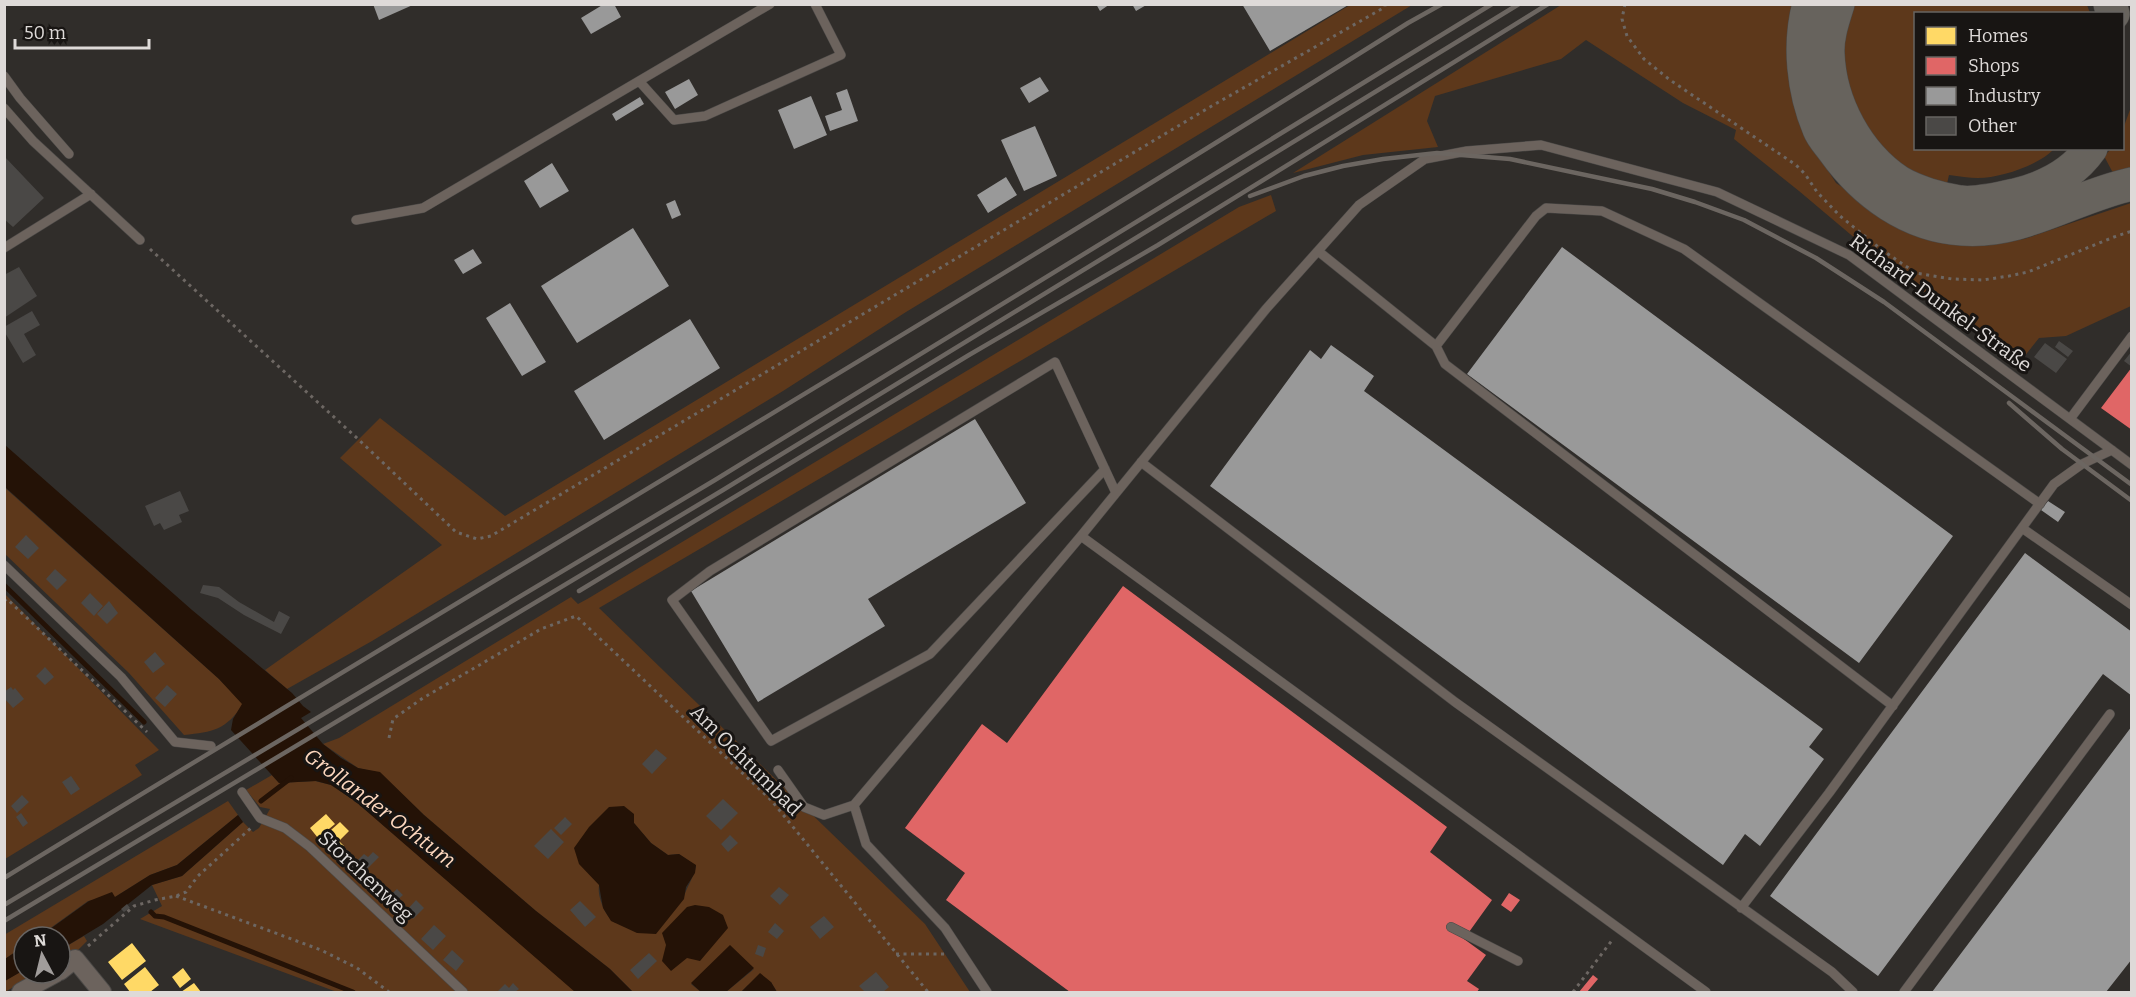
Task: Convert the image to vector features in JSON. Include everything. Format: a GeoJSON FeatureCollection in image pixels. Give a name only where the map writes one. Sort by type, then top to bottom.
{"type":"FeatureCollection","features":[{"type":"Feature","properties":{"kind":"highway"},"geometry":{"type":"LineString","coordinates":[[1809,4],[1803,26],[1803,56],[1808,93],[1820,130],[1842,162],[1863,186],[1894,208],[1923,222],[1962,229],[2000,226],[2050,213],[2112,188],[2132,184]]}},
{"type":"Feature","properties":{"kind":"highway"},"geometry":{"type":"LineString","coordinates":[[1838,4],[1831,27],[1828,53],[1833,88],[1843,118],[1858,142],[1900,182],[1929,194],[1962,202],[1996,200],[2034,191],[2062,176],[2089,150]]}},
{"type":"Feature","properties":{"kind":"street"},"geometry":{"type":"LineString","coordinates":[[72,961],[75,959],[102,993]]}},
{"type":"Feature","properties":{"kind":"street"},"geometry":{"type":"LineString","coordinates":[[21,993],[35,985]]}},
{"type":"Feature","properties":{"kind":"lane"},"geometry":{"type":"LineString","coordinates":[[356,220],[423,208],[770,4]]}},
{"type":"Feature","properties":{"kind":"lane"},"geometry":{"type":"LineString","coordinates":[[639,81],[674,120],[705,116],[841,55],[815,4]]}},
{"type":"Feature","properties":{"kind":"lane"},"geometry":{"type":"LineString","coordinates":[[4,76],[69,154]]}},
{"type":"Feature","properties":{"kind":"lane"},"geometry":{"type":"LineString","coordinates":[[4,108],[33,141],[140,240]]}},
{"type":"Feature","properties":{"kind":"lane","name":"Richard-Dunkel-Straße"},"geometry":{"type":"LineString","coordinates":[[854,806],[1081,536],[1266,309],[1359,205],[1425,159],[1467,151],[1541,145],[1717,192],[1849,255],[2132,465]]}},
{"type":"Feature","properties":{"kind":"lane"},"geometry":{"type":"LineString","coordinates":[[4,248],[91,194]]}},
{"type":"Feature","properties":{"kind":"lane"},"geometry":{"type":"LineString","coordinates":[[1436,346],[1536,216],[1546,208],[1602,211],[1684,249],[2040,504]]}},
{"type":"Feature","properties":{"kind":"lane"},"geometry":{"type":"LineString","coordinates":[[1318,251],[1436,346],[1445,364],[1893,706]]}},
{"type":"Feature","properties":{"kind":"lane"},"geometry":{"type":"LineString","coordinates":[[2070,419],[2132,336]]}},
{"type":"Feature","properties":{"kind":"lane"},"geometry":{"type":"LineString","coordinates":[[1105,469],[930,654],[771,741],[672,600],[710,571],[1055,362],[1105,469],[1116,493]]}},
{"type":"Feature","properties":{"kind":"lane"},"geometry":{"type":"LineString","coordinates":[[1741,908],[1830,793],[2054,484],[2082,464],[2112,450]]}},
{"type":"Feature","properties":{"kind":"lane"},"geometry":{"type":"LineString","coordinates":[[1142,462],[1455,702],[1832,972],[1853,993]]}},
{"type":"Feature","properties":{"kind":"lane"},"geometry":{"type":"LineString","coordinates":[[2022,528],[2132,605]]}},
{"type":"Feature","properties":{"kind":"lane"},"geometry":{"type":"LineString","coordinates":[[1081,536],[1706,993]]}},
{"type":"Feature","properties":{"kind":"lane"},"geometry":{"type":"LineString","coordinates":[[4,565],[121,678],[175,742],[211,746]]}},
{"type":"Feature","properties":{"kind":"lane"},"geometry":{"type":"LineString","coordinates":[[1904,993],[2110,714]]}},
{"type":"Feature","properties":{"kind":"lane"},"geometry":{"type":"LineString","coordinates":[[778,770],[804,807],[824,815],[854,806],[866,844],[945,928],[987,993]]}},
{"type":"Feature","properties":{"kind":"lane","name":"Storchenweg"},"geometry":{"type":"LineString","coordinates":[[242,792],[261,818],[285,828],[310,847],[463,993]]}},
{"type":"Feature","properties":{"kind":"lane"},"geometry":{"type":"LineString","coordinates":[[1451,927],[1518,961]]}},
{"type":"Feature","properties":{"kind":"path"},"geometry":{"type":"LineString","coordinates":[[140,240],[456,532],[477,539],[491,536],[1210,107],[1385,7],[1385,4]]}},
{"type":"Feature","properties":{"kind":"path"},"geometry":{"type":"LineString","coordinates":[[1625,4],[1622,19],[1627,36]]}},
{"type":"Feature","properties":{"kind":"path"},"geometry":{"type":"LineString","coordinates":[[6,600],[160,744],[175,742]]}},
{"type":"Feature","properties":{"kind":"path","name":"Am Ochtumbad"},"geometry":{"type":"LineString","coordinates":[[389,738],[393,719],[423,698],[541,629],[576,616],[771,800],[928,993]]}},
{"type":"Feature","properties":{"kind":"path"},"geometry":{"type":"LineString","coordinates":[[75,959],[134,906],[186,892],[198,876],[261,818]]}},
{"type":"Feature","properties":{"kind":"path"},"geometry":{"type":"LineString","coordinates":[[176,896],[321,950],[357,968],[389,993]]}},
{"type":"Feature","properties":{"kind":"path"},"geometry":{"type":"LineString","coordinates":[[1573,993],[1620,929]]}},
{"type":"Feature","properties":{"kind":"path"},"geometry":{"type":"LineString","coordinates":[[896,954],[962,954]]}},
{"type":"Feature","properties":{"kind":"shaded area"},"geometry":{"type":"Polygon","coordinates":[[[1350,5],[1412,5],[906,312],[783,391],[372,641],[287,689],[265,670],[442,545],[340,458],[380,418],[505,516],[1350,5]]]}},
{"type":"Feature","properties":{"kind":"shaded area"},"geometry":{"type":"Polygon","coordinates":[[[1561,5],[1797,5],[1813,147],[1836,183],[1889,218],[1945,242],[1983,246],[2024,239],[2131,203],[2131,306],[2066,336],[2039,338],[2020,362],[1882,261],[1734,139],[1736,130],[1683,103],[1586,40],[1561,59],[1435,96],[1427,121],[1438,147],[1363,155],[1293,173],[1561,5]]]}},
{"type":"Feature","properties":{"kind":"shaded area"},"geometry":{"type":"Polygon","coordinates":[[[1851,5],[2087,5],[2090,12],[1914,12],[1914,150],[2053,150],[2029,165],[1997,176],[1978,178],[1949,175],[1946,188],[1894,164],[1854,114],[1840,45],[1851,5]]]}},
{"type":"Feature","properties":{"kind":"shaded area"},"geometry":{"type":"Polygon","coordinates":[[[2131,107],[2131,169],[2113,173],[2104,156],[2110,150],[2124,150],[2124,126],[2131,107]]]}},
{"type":"Feature","properties":{"kind":"shaded area"},"geometry":{"type":"Polygon","coordinates":[[[1271,195],[1276,211],[599,608],[925,924],[970,992],[777,992],[771,982],[748,985],[741,992],[726,992],[754,969],[691,984],[701,992],[633,992],[610,969],[536,911],[424,815],[380,773],[358,768],[323,744],[339,738],[571,597],[578,604],[589,598],[1239,207],[1271,195]],[[634,823],[601,881],[599,890],[601,901],[609,917],[616,923],[683,900],[694,875],[696,866],[679,854],[668,855],[651,843],[634,823]]]}},
{"type":"Feature","properties":{"kind":"shaded area"},"geometry":{"type":"Polygon","coordinates":[[[4,487],[219,679],[243,704],[237,713],[225,724],[211,731],[184,735],[129,673],[5,554],[4,487]]]}},
{"type":"Feature","properties":{"kind":"shaded area"},"geometry":{"type":"Polygon","coordinates":[[[5,594],[159,750],[135,765],[142,775],[5,859],[5,594]]]}},
{"type":"Feature","properties":{"kind":"shaded area"},"geometry":{"type":"Polygon","coordinates":[[[272,775],[279,783],[315,781],[331,785],[355,801],[576,992],[337,992],[140,919],[162,906],[152,885],[182,876],[243,822],[253,832],[259,828],[270,809],[260,807],[246,790],[272,775]]]}},
{"type":"Feature","properties":{"kind":"shaded area"},"geometry":{"type":"Polygon","coordinates":[[[228,801],[238,815],[177,865],[150,875],[115,897],[88,901],[55,925],[21,925],[228,801]]]}},
{"type":"Feature","properties":{"kind":"shaded area"},"geometry":{"type":"Polygon","coordinates":[[[12,930],[12,954],[5,959],[4,935],[12,930]]]}},
{"type":"Feature","properties":{"kind":"shaded area"},"geometry":{"type":"Polygon","coordinates":[[[84,936],[87,941],[72,954],[72,943],[84,936]]]}},
{"type":"Feature","properties":{"kind":"shaded area"},"geometry":{"type":"Polygon","coordinates":[[[12,977],[12,985],[17,985],[5,992],[4,981],[12,977]]]}},
{"type":"Feature","properties":{"kind":"water","name":"Grollander Ochtum"},"geometry":{"type":"Polygon","coordinates":[[[5,445],[192,610],[292,693],[311,712],[301,718],[323,744],[358,768],[380,772],[424,815],[536,911],[610,969],[633,992],[575,992],[355,801],[331,785],[316,781],[279,783],[231,730],[233,719],[242,704],[219,679],[5,487],[5,445]]]}},
{"type":"Feature","properties":{"kind":"water"},"geometry":{"type":"Polygon","coordinates":[[[624,806],[634,814],[634,823],[651,843],[668,855],[679,854],[696,865],[695,873],[686,887],[684,899],[656,934],[637,933],[611,921],[603,908],[599,885],[579,864],[574,848],[589,827],[609,807],[624,806]]]}},
{"type":"Feature","properties":{"kind":"water"},"geometry":{"type":"Polygon","coordinates":[[[238,815],[243,822],[182,876],[152,885],[103,924],[72,943],[72,925],[56,925],[89,901],[112,892],[115,897],[150,875],[177,865],[238,815]]]}},
{"type":"Feature","properties":{"kind":"water"},"geometry":{"type":"Polygon","coordinates":[[[695,905],[709,907],[723,915],[728,928],[700,961],[687,958],[671,971],[662,961],[666,945],[662,933],[687,907],[695,905]]]}},
{"type":"Feature","properties":{"kind":"water"},"geometry":{"type":"Polygon","coordinates":[[[730,945],[754,968],[726,992],[701,992],[691,983],[730,945]]]}},
{"type":"Feature","properties":{"kind":"water"},"geometry":{"type":"Polygon","coordinates":[[[12,954],[12,977],[5,981],[5,959],[12,954]]]}},
{"type":"Feature","properties":{"kind":"water"},"geometry":{"type":"Polygon","coordinates":[[[760,973],[771,982],[777,992],[741,992],[760,973]]]}},
{"type":"Feature","properties":{"kind":"building: Homes"},"geometry":{"type":"Polygon","coordinates":[[[326,814],[335,824],[318,838],[310,828],[326,814]]]}},
{"type":"Feature","properties":{"kind":"building: Homes"},"geometry":{"type":"Polygon","coordinates":[[[340,822],[349,831],[339,841],[344,846],[336,853],[322,838],[340,822]]]}},
{"type":"Feature","properties":{"kind":"building: Homes"},"geometry":{"type":"Polygon","coordinates":[[[132,943],[146,961],[122,980],[108,962],[132,943]]]}},
{"type":"Feature","properties":{"kind":"building: Homes"},"geometry":{"type":"Polygon","coordinates":[[[145,967],[159,985],[150,992],[130,992],[124,984],[145,967]]]}},
{"type":"Feature","properties":{"kind":"building: Homes"},"geometry":{"type":"Polygon","coordinates":[[[183,968],[191,979],[180,988],[172,977],[183,968]]]}},
{"type":"Feature","properties":{"kind":"building: Homes"},"geometry":{"type":"Polygon","coordinates":[[[194,983],[201,992],[181,992],[194,983]]]}},
{"type":"Feature","properties":{"kind":"building: Shops"},"geometry":{"type":"Polygon","coordinates":[[[2132,367],[2132,430],[2101,408],[2132,367]]]}},
{"type":"Feature","properties":{"kind":"building: Shops"},"geometry":{"type":"Polygon","coordinates":[[[1123,586],[1447,827],[1430,852],[1492,900],[1464,939],[1486,955],[1467,981],[1479,989],[1477,992],[1070,992],[946,900],[965,873],[905,828],[982,724],[1007,743],[1123,586]]]}},
{"type":"Feature","properties":{"kind":"building: Shops"},"geometry":{"type":"Polygon","coordinates":[[[1509,893],[1520,900],[1511,912],[1501,905],[1509,893]]]}},
{"type":"Feature","properties":{"kind":"building: Shops"},"geometry":{"type":"Polygon","coordinates":[[[1593,975],[1598,979],[1587,992],[1579,992],[1593,975]]]}},
{"type":"Feature","properties":{"kind":"building: Industry"},"geometry":{"type":"Polygon","coordinates":[[[373,4],[415,4],[379,20],[373,4]]]}},
{"type":"Feature","properties":{"kind":"building: Industry"},"geometry":{"type":"Polygon","coordinates":[[[604,4],[614,4],[621,17],[591,34],[581,18],[604,4]]]}},
{"type":"Feature","properties":{"kind":"building: Industry"},"geometry":{"type":"Polygon","coordinates":[[[1096,4],[1110,4],[1100,11],[1096,4]]]}},
{"type":"Feature","properties":{"kind":"building: Industry"},"geometry":{"type":"Polygon","coordinates":[[[1132,4],[1148,4],[1136,11],[1132,4]]]}},
{"type":"Feature","properties":{"kind":"building: Industry"},"geometry":{"type":"Polygon","coordinates":[[[1242,4],[1350,4],[1270,51],[1242,4]]]}},
{"type":"Feature","properties":{"kind":"building: Industry"},"geometry":{"type":"Polygon","coordinates":[[[1040,77],[1049,91],[1029,103],[1020,88],[1040,77]]]}},
{"type":"Feature","properties":{"kind":"building: Industry"},"geometry":{"type":"Polygon","coordinates":[[[689,79],[698,95],[675,109],[665,92],[689,79]]]}},
{"type":"Feature","properties":{"kind":"building: Industry"},"geometry":{"type":"Polygon","coordinates":[[[847,89],[858,121],[830,131],[825,116],[842,110],[836,93],[847,89]]]}},
{"type":"Feature","properties":{"kind":"building: Industry"},"geometry":{"type":"Polygon","coordinates":[[[811,96],[827,135],[794,149],[778,110],[811,96]]]}},
{"type":"Feature","properties":{"kind":"building: Industry"},"geometry":{"type":"Polygon","coordinates":[[[640,97],[644,104],[616,121],[612,114],[640,97]]]}},
{"type":"Feature","properties":{"kind":"building: Industry"},"geometry":{"type":"Polygon","coordinates":[[[1035,126],[1057,176],[1024,191],[1001,140],[1035,126]]]}},
{"type":"Feature","properties":{"kind":"building: Industry"},"geometry":{"type":"Polygon","coordinates":[[[552,163],[569,191],[540,208],[524,181],[552,163]]]}},
{"type":"Feature","properties":{"kind":"building: Industry"},"geometry":{"type":"Polygon","coordinates":[[[1006,177],[1017,195],[988,213],[977,195],[1006,177]]]}},
{"type":"Feature","properties":{"kind":"building: Industry"},"geometry":{"type":"Polygon","coordinates":[[[675,200],[681,215],[672,219],[666,204],[675,200]]]}},
{"type":"Feature","properties":{"kind":"building: Industry"},"geometry":{"type":"Polygon","coordinates":[[[633,228],[669,286],[577,343],[541,286],[633,228]]]}},
{"type":"Feature","properties":{"kind":"building: Industry"},"geometry":{"type":"Polygon","coordinates":[[[1562,247],[1953,536],[1859,663],[1467,374],[1562,247]]]}},
{"type":"Feature","properties":{"kind":"building: Industry"},"geometry":{"type":"Polygon","coordinates":[[[473,249],[482,263],[463,274],[454,260],[473,249]]]}},
{"type":"Feature","properties":{"kind":"building: Industry"},"geometry":{"type":"Polygon","coordinates":[[[510,303],[546,362],[522,376],[486,318],[510,303]]]}},
{"type":"Feature","properties":{"kind":"building: Industry"},"geometry":{"type":"Polygon","coordinates":[[[690,319],[720,368],[604,440],[574,391],[690,319]]]}},
{"type":"Feature","properties":{"kind":"building: Industry"},"geometry":{"type":"Polygon","coordinates":[[[1331,345],[1374,376],[1364,391],[1823,729],[1809,747],[1824,759],[1760,846],[1745,834],[1723,865],[1210,486],[1310,350],[1321,359],[1331,345]]]}},
{"type":"Feature","properties":{"kind":"building: Industry"},"geometry":{"type":"Polygon","coordinates":[[[975,419],[1026,503],[868,599],[885,626],[758,702],[691,591],[975,419]]]}},
{"type":"Feature","properties":{"kind":"building: Industry"},"geometry":{"type":"Polygon","coordinates":[[[2048,501],[2065,512],[2058,522],[2041,510],[2048,501]]]}},
{"type":"Feature","properties":{"kind":"building: Industry"},"geometry":{"type":"Polygon","coordinates":[[[2025,553],[2132,632],[2132,696],[2103,674],[1878,976],[1770,896],[2025,553]]]}},
{"type":"Feature","properties":{"kind":"building: Industry"},"geometry":{"type":"Polygon","coordinates":[[[2132,726],[2132,959],[2106,992],[1932,992],[2132,726]]]}},
{"type":"Feature","properties":{"kind":"building: Other"},"geometry":{"type":"Polygon","coordinates":[[[4,156],[44,198],[13,227],[4,219],[4,156]]]}},
{"type":"Feature","properties":{"kind":"building: Other"},"geometry":{"type":"Polygon","coordinates":[[[19,267],[37,296],[4,318],[4,275],[19,267]]]}},
{"type":"Feature","properties":{"kind":"building: Other"},"geometry":{"type":"Polygon","coordinates":[[[32,311],[40,325],[24,334],[36,355],[23,363],[4,331],[4,327],[32,311]]]}},
{"type":"Feature","properties":{"kind":"building: Other"},"geometry":{"type":"Polygon","coordinates":[[[2059,341],[2073,351],[2068,357],[2055,347],[2059,341]]]}},
{"type":"Feature","properties":{"kind":"building: Other"},"geometry":{"type":"Polygon","coordinates":[[[2045,343],[2067,359],[2056,373],[2034,357],[2045,343]]]}},
{"type":"Feature","properties":{"kind":"building: Other"},"geometry":{"type":"Polygon","coordinates":[[[2132,351],[2132,367],[2124,361],[2132,351]]]}},
{"type":"Feature","properties":{"kind":"building: Other"},"geometry":{"type":"Polygon","coordinates":[[[180,491],[189,511],[179,515],[182,522],[164,530],[160,523],[154,526],[145,506],[180,491]]]}},
{"type":"Feature","properties":{"kind":"building: Other"},"geometry":{"type":"Polygon","coordinates":[[[26,535],[39,548],[28,559],[15,547],[26,535]]]}},
{"type":"Feature","properties":{"kind":"building: Other"},"geometry":{"type":"Polygon","coordinates":[[[55,569],[67,580],[57,590],[46,579],[55,569]]]}},
{"type":"Feature","properties":{"kind":"building: Other"},"geometry":{"type":"Polygon","coordinates":[[[203,585],[219,587],[239,602],[274,622],[279,611],[290,617],[281,634],[244,615],[218,598],[200,593],[203,585]]]}},
{"type":"Feature","properties":{"kind":"building: Other"},"geometry":{"type":"Polygon","coordinates":[[[90,593],[103,606],[94,616],[81,603],[90,593]]]}},
{"type":"Feature","properties":{"kind":"building: Other"},"geometry":{"type":"Polygon","coordinates":[[[109,601],[118,613],[107,624],[97,614],[109,601]]]}},
{"type":"Feature","properties":{"kind":"building: Other"},"geometry":{"type":"Polygon","coordinates":[[[155,652],[165,664],[153,673],[144,662],[155,652]]]}},
{"type":"Feature","properties":{"kind":"building: Other"},"geometry":{"type":"Polygon","coordinates":[[[45,667],[54,677],[45,685],[36,676],[45,667]]]}},
{"type":"Feature","properties":{"kind":"building: Other"},"geometry":{"type":"Polygon","coordinates":[[[167,685],[177,694],[165,707],[155,698],[167,685]]]}},
{"type":"Feature","properties":{"kind":"building: Other"},"geometry":{"type":"Polygon","coordinates":[[[11,687],[13,690],[15,688],[24,699],[13,708],[4,698],[4,692],[11,687]]]}},
{"type":"Feature","properties":{"kind":"building: Other"},"geometry":{"type":"Polygon","coordinates":[[[656,749],[667,758],[652,774],[642,764],[656,749]]]}},
{"type":"Feature","properties":{"kind":"building: Other"},"geometry":{"type":"Polygon","coordinates":[[[71,776],[80,789],[71,795],[62,782],[71,776]]]}},
{"type":"Feature","properties":{"kind":"building: Other"},"geometry":{"type":"Polygon","coordinates":[[[22,795],[29,802],[17,813],[11,806],[22,795]]]}},
{"type":"Feature","properties":{"kind":"building: Other"},"geometry":{"type":"Polygon","coordinates":[[[723,799],[738,813],[721,830],[706,816],[723,799]]]}},
{"type":"Feature","properties":{"kind":"building: Other"},"geometry":{"type":"Polygon","coordinates":[[[21,813],[28,823],[23,827],[16,817],[21,813]]]}},
{"type":"Feature","properties":{"kind":"building: Other"},"geometry":{"type":"Polygon","coordinates":[[[565,817],[572,824],[561,835],[554,828],[565,817]]]}},
{"type":"Feature","properties":{"kind":"building: Other"},"geometry":{"type":"Polygon","coordinates":[[[551,829],[564,842],[548,859],[534,846],[551,829]]]}},
{"type":"Feature","properties":{"kind":"building: Other"},"geometry":{"type":"Polygon","coordinates":[[[730,835],[738,843],[728,852],[721,844],[730,835]]]}},
{"type":"Feature","properties":{"kind":"building: Other"},"geometry":{"type":"Polygon","coordinates":[[[373,852],[379,857],[357,879],[348,870],[364,854],[368,857],[373,852]]]}},
{"type":"Feature","properties":{"kind":"building: Other"},"geometry":{"type":"Polygon","coordinates":[[[779,887],[789,895],[780,905],[770,896],[779,887]]]}},
{"type":"Feature","properties":{"kind":"building: Other"},"geometry":{"type":"Polygon","coordinates":[[[397,889],[403,895],[392,905],[386,899],[397,889]]]}},
{"type":"Feature","properties":{"kind":"building: Other"},"geometry":{"type":"Polygon","coordinates":[[[416,900],[424,908],[413,919],[406,911],[416,900]]]}},
{"type":"Feature","properties":{"kind":"building: Other"},"geometry":{"type":"Polygon","coordinates":[[[580,901],[596,917],[585,927],[570,910],[580,901]]]}},
{"type":"Feature","properties":{"kind":"building: Other"},"geometry":{"type":"Polygon","coordinates":[[[127,904],[130,908],[124,912],[121,909],[127,904]]]}},
{"type":"Feature","properties":{"kind":"building: Other"},"geometry":{"type":"Polygon","coordinates":[[[824,916],[834,927],[820,939],[810,927],[824,916]]]}},
{"type":"Feature","properties":{"kind":"building: Other"},"geometry":{"type":"Polygon","coordinates":[[[775,923],[784,931],[777,939],[768,932],[775,923]]]}},
{"type":"Feature","properties":{"kind":"building: Other"},"geometry":{"type":"Polygon","coordinates":[[[434,925],[446,936],[433,950],[421,939],[434,925]]]}},
{"type":"Feature","properties":{"kind":"building: Other"},"geometry":{"type":"Polygon","coordinates":[[[758,945],[766,948],[763,957],[755,954],[758,945]]]}},
{"type":"Feature","properties":{"kind":"building: Other"},"geometry":{"type":"Polygon","coordinates":[[[452,950],[464,961],[456,971],[443,960],[452,950]]]}},
{"type":"Feature","properties":{"kind":"building: Other"},"geometry":{"type":"Polygon","coordinates":[[[649,953],[657,961],[638,979],[630,970],[649,953]]]}},
{"type":"Feature","properties":{"kind":"building: Other"},"geometry":{"type":"Polygon","coordinates":[[[876,972],[889,987],[883,992],[865,992],[859,986],[876,972]]]}},
{"type":"Feature","properties":{"kind":"building: Other"},"geometry":{"type":"Polygon","coordinates":[[[513,983],[519,989],[515,992],[497,992],[505,984],[509,988],[513,983]]]}},
{"type":"Feature","properties":{"kind":"waterway"},"geometry":{"type":"LineString","coordinates":[[4,585],[144,722]]}},
{"type":"Feature","properties":{"kind":"waterway"},"geometry":{"type":"LineString","coordinates":[[261,801],[291,778]]}},
{"type":"Feature","properties":{"kind":"waterway"},"geometry":{"type":"LineString","coordinates":[[151,912],[155,916],[164,917],[353,992]]}},
{"type":"Feature","properties":{"kind":"railway"},"geometry":{"type":"LineString","coordinates":[[4,878],[1059,240],[1442,4]]}},
{"type":"Feature","properties":{"kind":"railway"},"geometry":{"type":"LineString","coordinates":[[4,905],[715,480],[1492,4]]}},
{"type":"Feature","properties":{"kind":"railway"},"geometry":{"type":"LineString","coordinates":[[4,921],[723,490],[1519,4]]}},
{"type":"Feature","properties":{"kind":"railway"},"geometry":{"type":"LineString","coordinates":[[579,591],[969,355],[1158,245],[1548,4]]}},
{"type":"Feature","properties":{"kind":"railway"},"geometry":{"type":"LineString","coordinates":[[1250,196],[1304,176],[1343,166],[1437,153],[1510,159],[1652,189],[1695,202],[1744,220],[1816,258],[1884,302],[2132,485]]}},
{"type":"Feature","properties":{"kind":"railway"},"geometry":{"type":"LineString","coordinates":[[2009,403],[2062,449],[2132,501]]}}]}
